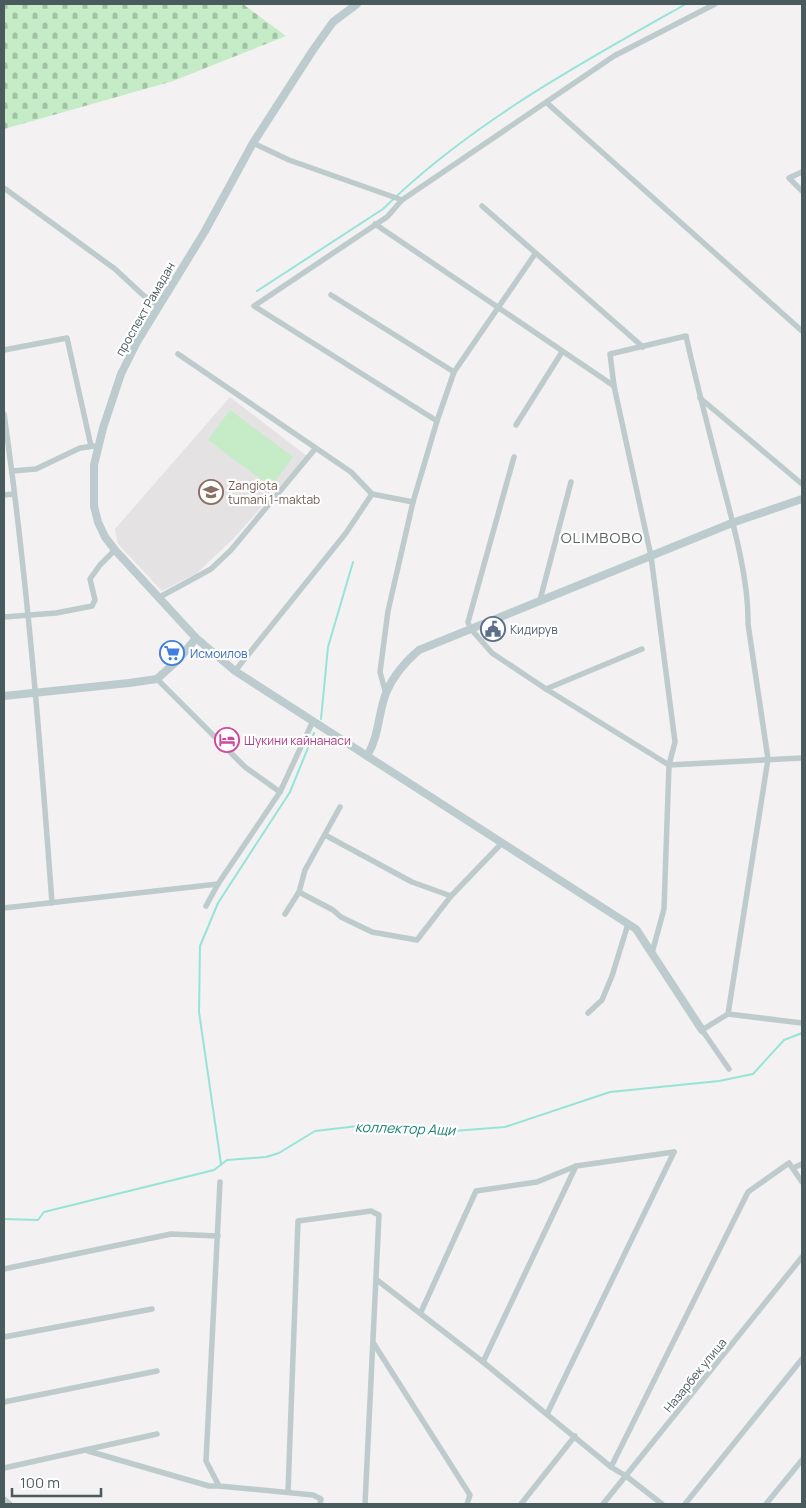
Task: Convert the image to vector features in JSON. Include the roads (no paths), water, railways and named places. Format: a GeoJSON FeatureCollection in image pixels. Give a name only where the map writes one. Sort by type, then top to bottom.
{"type":"FeatureCollection","features":[{"type":"Feature","properties":{"kind":"main road","name":"проспект Рамадан"},"geometry":{"type":"LineString","coordinates":[[357,4],[326,30],[254,143],[205,230],[137,342],[121,374],[94,446],[94,506],[100,528],[115,550],[158,598],[196,638],[235,671],[636,928],[702,1030]]}},
{"type":"Feature","properties":{"kind":"main road"},"geometry":{"type":"LineString","coordinates":[[367,756],[373,746],[386,694],[401,668],[419,650],[732,523],[802,499]]}},
{"type":"Feature","properties":{"kind":"main road"},"geometry":{"type":"LineString","coordinates":[[4,696],[157,679],[179,659],[196,638]]}},
{"type":"Feature","properties":{"kind":"street"},"geometry":{"type":"LineString","coordinates":[[437,421],[254,306],[387,217],[399,199],[547,103],[614,56],[715,4]]}},
{"type":"Feature","properties":{"kind":"street"},"geometry":{"type":"LineString","coordinates":[[547,103],[802,331]]}},
{"type":"Feature","properties":{"kind":"street"},"geometry":{"type":"LineString","coordinates":[[254,143],[289,160],[399,199]]}},
{"type":"Feature","properties":{"kind":"street"},"geometry":{"type":"LineString","coordinates":[[802,172],[789,178],[802,191]]}},
{"type":"Feature","properties":{"kind":"street"},"geometry":{"type":"LineString","coordinates":[[4,188],[115,269],[143,295],[159,306]]}},
{"type":"Feature","properties":{"kind":"street"},"geometry":{"type":"LineString","coordinates":[[482,206],[643,347]]}},
{"type":"Feature","properties":{"kind":"street"},"geometry":{"type":"LineString","coordinates":[[375,224],[614,386]]}},
{"type":"Feature","properties":{"kind":"street"},"geometry":{"type":"LineString","coordinates":[[386,694],[380,672],[388,611],[413,502],[437,421],[454,372],[535,254]]}},
{"type":"Feature","properties":{"kind":"street"},"geometry":{"type":"LineString","coordinates":[[331,295],[454,372]]}},
{"type":"Feature","properties":{"kind":"street"},"geometry":{"type":"LineString","coordinates":[[652,953],[664,909],[669,765],[675,742],[650,556],[614,386],[610,354],[686,336],[732,523],[748,603],[748,624],[768,759],[728,1014]]}},
{"type":"Feature","properties":{"kind":"street"},"geometry":{"type":"LineString","coordinates":[[4,350],[66,338],[94,446],[80,448],[36,469],[12,471]]}},
{"type":"Feature","properties":{"kind":"street"},"geometry":{"type":"LineString","coordinates":[[516,425],[562,352]]}},
{"type":"Feature","properties":{"kind":"street"},"geometry":{"type":"LineString","coordinates":[[178,354],[351,472],[372,494],[413,502]]}},
{"type":"Feature","properties":{"kind":"street"},"geometry":{"type":"LineString","coordinates":[[700,398],[802,484]]}},
{"type":"Feature","properties":{"kind":"street"},"geometry":{"type":"LineString","coordinates":[[4,414],[29,614],[52,903]]}},
{"type":"Feature","properties":{"kind":"street"},"geometry":{"type":"LineString","coordinates":[[158,598],[211,569],[231,550],[315,449]]}},
{"type":"Feature","properties":{"kind":"street"},"geometry":{"type":"LineString","coordinates":[[514,457],[468,622],[470,628],[492,653],[546,689],[669,765],[802,758]]}},
{"type":"Feature","properties":{"kind":"street"},"geometry":{"type":"LineString","coordinates":[[540,600],[572,482]]}},
{"type":"Feature","properties":{"kind":"street"},"geometry":{"type":"LineString","coordinates":[[4,495],[14,494]]}},
{"type":"Feature","properties":{"kind":"street"},"geometry":{"type":"LineString","coordinates":[[235,671],[346,534],[372,494]]}},
{"type":"Feature","properties":{"kind":"street"},"geometry":{"type":"LineString","coordinates":[[4,617],[56,613],[92,606],[95,600],[90,579],[100,565],[115,550]]}},
{"type":"Feature","properties":{"kind":"street"},"geometry":{"type":"LineString","coordinates":[[546,689],[642,650]]}},
{"type":"Feature","properties":{"kind":"street"},"geometry":{"type":"LineString","coordinates":[[157,679],[246,767],[280,792]]}},
{"type":"Feature","properties":{"kind":"street"},"geometry":{"type":"LineString","coordinates":[[206,906],[218,884],[280,792],[313,721]]}},
{"type":"Feature","properties":{"kind":"street"},"geometry":{"type":"LineString","coordinates":[[285,914],[299,892],[305,870],[340,807]]}},
{"type":"Feature","properties":{"kind":"street"},"geometry":{"type":"LineString","coordinates":[[325,835],[412,882],[451,896]]}},
{"type":"Feature","properties":{"kind":"street"},"geometry":{"type":"LineString","coordinates":[[299,892],[372,932],[417,940],[451,896],[502,843]]}},
{"type":"Feature","properties":{"kind":"street"},"geometry":{"type":"LineString","coordinates":[[4,908],[218,884]]}},
{"type":"Feature","properties":{"kind":"street"},"geometry":{"type":"LineString","coordinates":[[588,1013],[602,1000],[612,976],[628,924]]}},
{"type":"Feature","properties":{"kind":"street"},"geometry":{"type":"LineString","coordinates":[[729,1069],[702,1030],[728,1014],[802,1023]]}},
{"type":"Feature","properties":{"kind":"street"},"geometry":{"type":"LineString","coordinates":[[421,1312],[476,1191],[537,1182],[576,1166],[674,1152],[547,1414]]}},
{"type":"Feature","properties":{"kind":"street"},"geometry":{"type":"LineString","coordinates":[[610,1467],[748,1192],[789,1163],[802,1182]]}},
{"type":"Feature","properties":{"kind":"street"},"geometry":{"type":"LineString","coordinates":[[793,1168],[802,1164]]}},
{"type":"Feature","properties":{"kind":"street"},"geometry":{"type":"LineString","coordinates":[[483,1362],[576,1166]]}},
{"type":"Feature","properties":{"kind":"street"},"geometry":{"type":"LineString","coordinates":[[219,1486],[206,1461],[220,1182]]}},
{"type":"Feature","properties":{"kind":"street"},"geometry":{"type":"LineString","coordinates":[[288,1492],[298,1221],[371,1211],[379,1216],[365,1504]]}},
{"type":"Feature","properties":{"kind":"street"},"geometry":{"type":"LineString","coordinates":[[4,1269],[171,1234],[218,1236]]}},
{"type":"Feature","properties":{"kind":"street","name":"Назарбек улица"},"geometry":{"type":"LineString","coordinates":[[603,1504],[802,1257]]}},
{"type":"Feature","properties":{"kind":"street"},"geometry":{"type":"LineString","coordinates":[[377,1280],[421,1312],[610,1467],[626,1476],[662,1504]]}},
{"type":"Feature","properties":{"kind":"street"},"geometry":{"type":"LineString","coordinates":[[4,1337],[152,1310]]}},
{"type":"Feature","properties":{"kind":"street"},"geometry":{"type":"LineString","coordinates":[[374,1344],[470,1495],[467,1504]]}},
{"type":"Feature","properties":{"kind":"street"},"geometry":{"type":"LineString","coordinates":[[685,1504],[802,1359]]}},
{"type":"Feature","properties":{"kind":"street"},"geometry":{"type":"LineString","coordinates":[[4,1402],[157,1371]]}},
{"type":"Feature","properties":{"kind":"street"},"geometry":{"type":"LineString","coordinates":[[4,1468],[156,1434]]}},
{"type":"Feature","properties":{"kind":"street"},"geometry":{"type":"LineString","coordinates":[[521,1504],[574,1436]]}},
{"type":"Feature","properties":{"kind":"street"},"geometry":{"type":"LineString","coordinates":[[86,1450],[209,1486],[313,1494],[320,1499],[320,1504]]}},
{"type":"Feature","properties":{"kind":"street"},"geometry":{"type":"LineString","coordinates":[[766,1504],[802,1460]]}},
{"type":"Feature","properties":{"kind":"street"},"geometry":{"type":"LineString","coordinates":[[4,1499],[10,1504]]}},
{"type":"Feature","properties":{"kind":"waterway"},"geometry":{"type":"LineString","coordinates":[[257,291],[383,209],[416,178],[489,122],[567,72],[686,4]]}},
{"type":"Feature","properties":{"kind":"waterway"},"geometry":{"type":"LineString","coordinates":[[321,719],[328,647],[353,562]]}},
{"type":"Feature","properties":{"kind":"waterway"},"geometry":{"type":"LineString","coordinates":[[221,1164],[199,1012],[200,946],[218,903],[290,792],[314,733]]}},
{"type":"Feature","properties":{"kind":"waterway","name":"коллектор Ащи"},"geometry":{"type":"LineString","coordinates":[[4,1219],[38,1220],[44,1212],[214,1170],[227,1160],[266,1157],[279,1153],[315,1131],[358,1126],[453,1131],[505,1127],[610,1092],[719,1081],[753,1074],[784,1040],[802,1033]]}},
{"type":"Feature","properties":{"kind":"place","name":"Zangiota tumani 1-maktab"},"geometry":{"type":"Point","coordinates":[211,492]}},
{"type":"Feature","properties":{"kind":"place","name":"Кидирув"},"geometry":{"type":"Point","coordinates":[493,629]}},
{"type":"Feature","properties":{"kind":"place","name":"Исмоилов"},"geometry":{"type":"Point","coordinates":[172,653]}},
{"type":"Feature","properties":{"kind":"place","name":"Шукини кайнанаси"},"geometry":{"type":"Point","coordinates":[227,740]}},
{"type":"Feature","properties":{"kind":"district","name":"OLIMBOBO"},"geometry":{"type":"Point","coordinates":[602,537]}}]}
